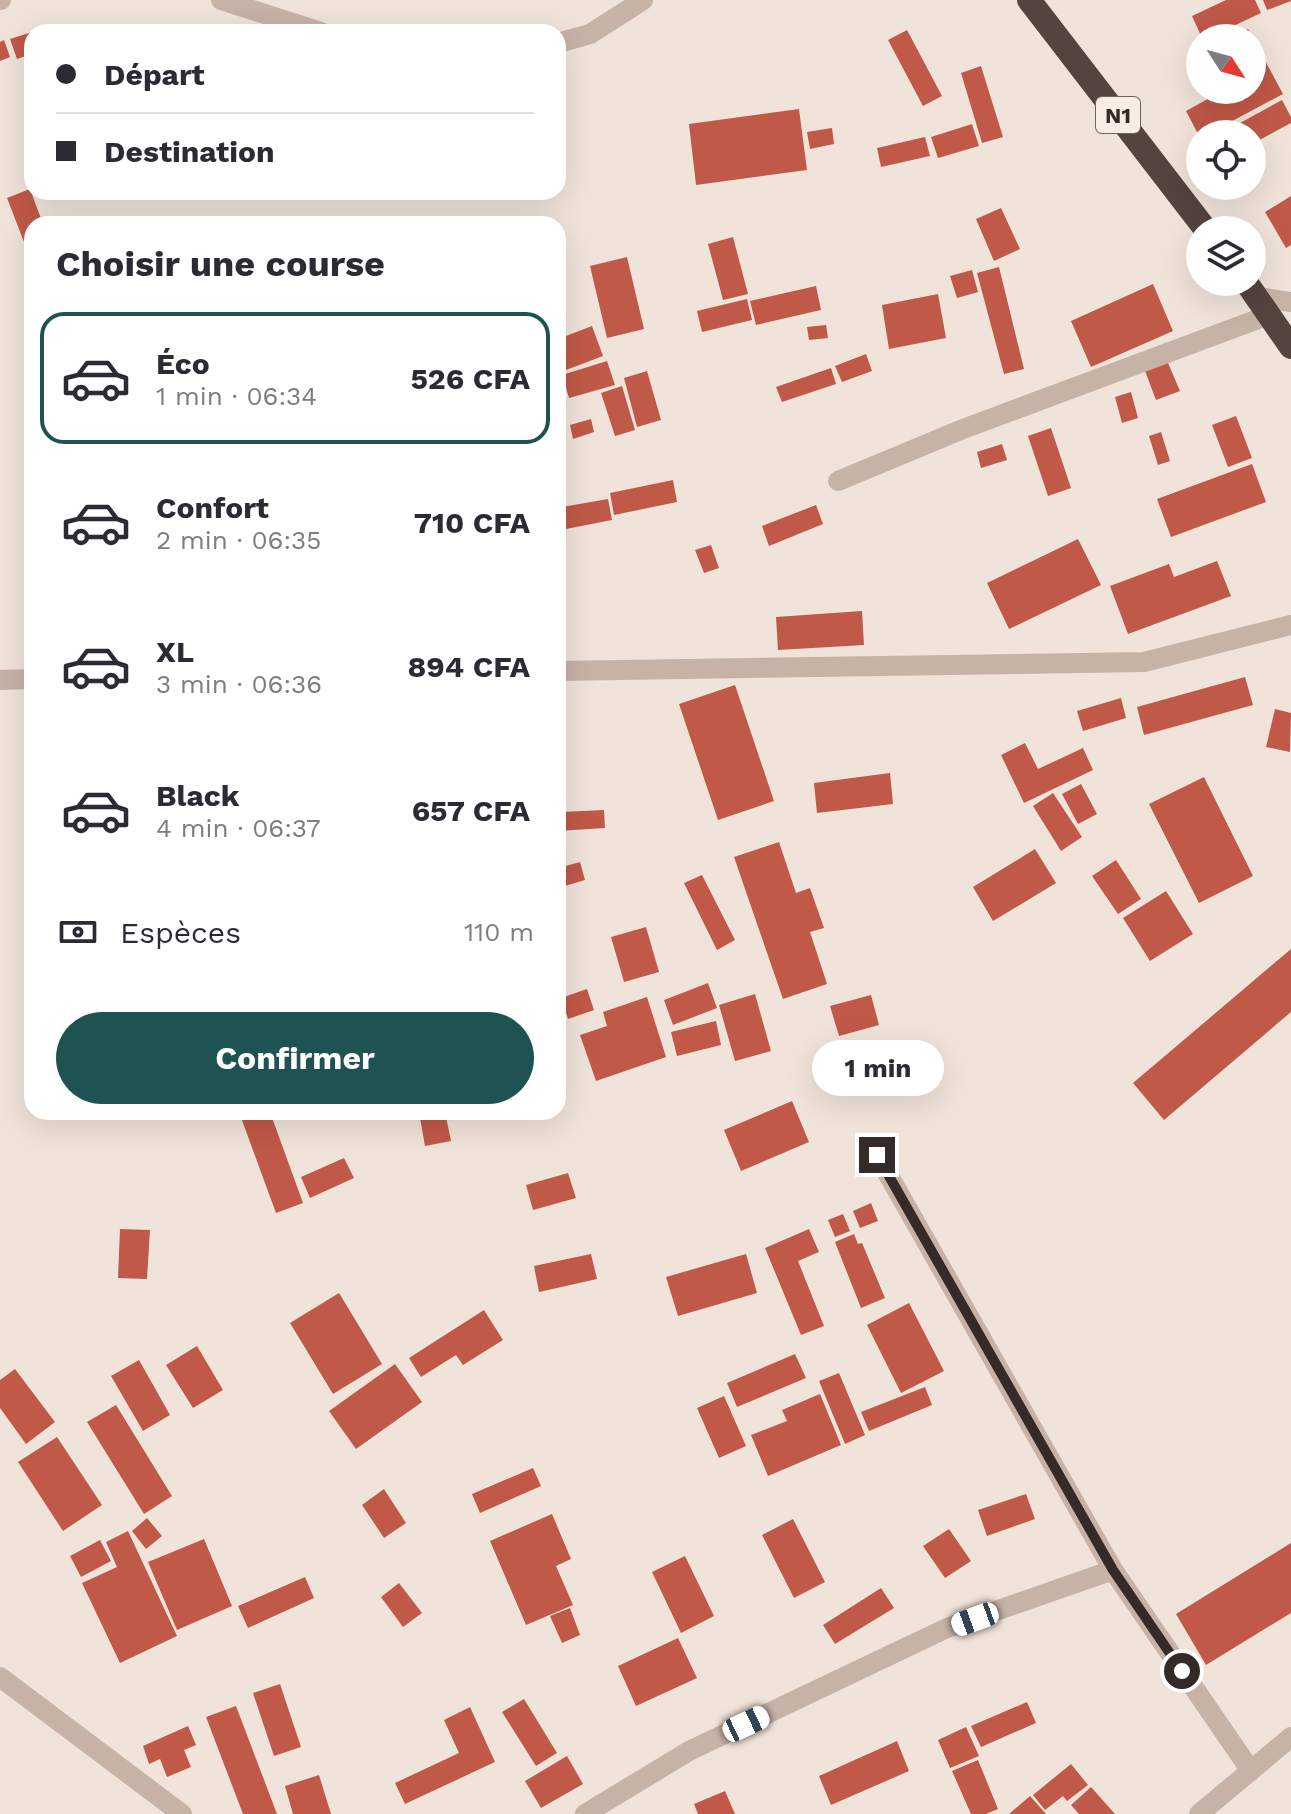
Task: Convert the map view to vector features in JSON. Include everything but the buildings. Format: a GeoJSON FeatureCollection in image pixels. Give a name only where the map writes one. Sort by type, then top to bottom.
{"type":"FeatureCollection","features":[{"type":"Feature","properties":{"kind":"highway","name":"N1"},"geometry":{"type":"LineString","coordinates":[[1029,0],[1195,216]]}},
{"type":"Feature","properties":{"kind":"highway"},"geometry":{"type":"LineString","coordinates":[[1258,298],[1291,347]]}},
{"type":"Feature","properties":{"kind":"street"},"geometry":{"type":"LineString","coordinates":[[221,0],[296,24]]}},
{"type":"Feature","properties":{"kind":"street"},"geometry":{"type":"LineString","coordinates":[[566,41],[590,34],[643,0]]}},
{"type":"Feature","properties":{"kind":"street"},"geometry":{"type":"LineString","coordinates":[[838,481],[1258,298],[1291,302]]}},
{"type":"Feature","properties":{"kind":"street"},"geometry":{"type":"LineString","coordinates":[[566,671],[1144,662],[1291,625]]}},
{"type":"Feature","properties":{"kind":"street"},"geometry":{"type":"LineString","coordinates":[[0,680],[24,679]]}},
{"type":"Feature","properties":{"kind":"street"},"geometry":{"type":"LineString","coordinates":[[877,1155],[1113,1570],[1251,1771]]}},
{"type":"Feature","properties":{"kind":"street"},"geometry":{"type":"LineString","coordinates":[[585,1814],[689,1751],[947,1628],[1113,1570]]}},
{"type":"Feature","properties":{"kind":"street"},"geometry":{"type":"LineString","coordinates":[[0,1677],[182,1814]]}},
{"type":"Feature","properties":{"kind":"street"},"geometry":{"type":"LineString","coordinates":[[1199,1814],[1291,1737]]}},
{"type":"Feature","properties":{"kind":"route"},"geometry":{"type":"LineString","coordinates":[[877,1155],[1113,1570],[1182,1671]]}}]}
